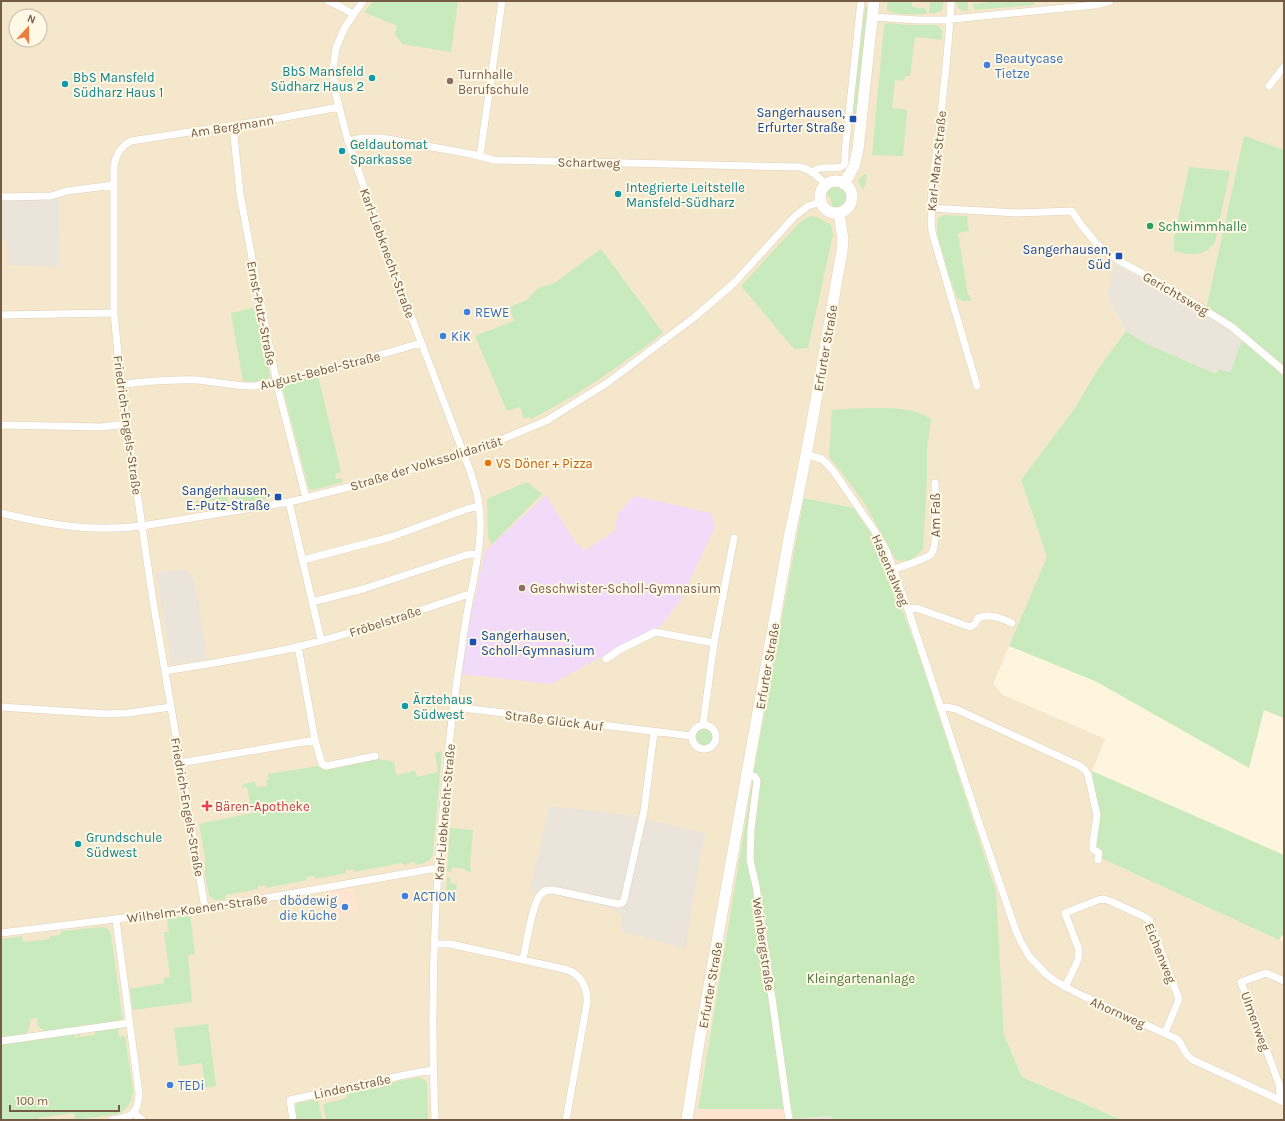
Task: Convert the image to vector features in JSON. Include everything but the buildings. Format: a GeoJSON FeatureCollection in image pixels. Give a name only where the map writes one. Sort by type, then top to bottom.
{"type":"FeatureCollection","features":[{"type":"Feature","properties":{"kind":"main road"},"geometry":{"type":"LineString","coordinates":[[844,184],[854,166],[858,149],[874,1]]}},
{"type":"Feature","properties":{"kind":"main road"},"geometry":{"type":"LineString","coordinates":[[833,182],[844,184],[850,190],[852,195],[852,200],[847,209],[839,213],[828,211],[821,202],[821,193],[826,185],[833,182]]}},
{"type":"Feature","properties":{"kind":"main road","name":"Erfurter Straße"},"geometry":{"type":"LineString","coordinates":[[687,1120],[699,1042],[790,533],[807,455],[843,245],[839,213]]}},
{"type":"Feature","properties":{"kind":"street"},"geometry":{"type":"LineString","coordinates":[[328,1],[353,14]]}},
{"type":"Feature","properties":{"kind":"street","name":"Karl-Liebknecht-Straße"},"geometry":{"type":"LineString","coordinates":[[363,1],[353,14],[340,39],[334,59],[333,82],[348,141],[383,242],[469,468],[480,506],[478,554],[470,595],[454,707],[438,869],[434,944],[433,1018],[435,1120]]}},
{"type":"Feature","properties":{"kind":"street"},"geometry":{"type":"LineString","coordinates":[[480,156],[502,1]]}},
{"type":"Feature","properties":{"kind":"street"},"geometry":{"type":"LineString","coordinates":[[812,172],[820,168],[840,167],[845,162],[861,1]]}},
{"type":"Feature","properties":{"kind":"street","name":"Karl-Marx-Straße"},"geometry":{"type":"LineString","coordinates":[[951,1],[931,208],[932,232],[977,386]]}},
{"type":"Feature","properties":{"kind":"street"},"geometry":{"type":"LineString","coordinates":[[873,17],[918,20],[950,19],[1095,5],[1110,1]]}},
{"type":"Feature","properties":{"kind":"street"},"geometry":{"type":"LineString","coordinates":[[1269,86],[1284,67]]}},
{"type":"Feature","properties":{"kind":"street","name":"Am Bergmann"},"geometry":{"type":"LineString","coordinates":[[125,144],[131,141],[233,126],[339,107]]}},
{"type":"Feature","properties":{"kind":"street","name":"Ernst-Putz-Straße"},"geometry":{"type":"LineString","coordinates":[[233,126],[240,194],[276,381],[306,498]]}},
{"type":"Feature","properties":{"kind":"street","name":"Schartweg"},"geometry":{"type":"LineString","coordinates":[[348,141],[362,138],[382,138],[480,156],[494,160],[800,167],[812,172],[826,185]]}},
{"type":"Feature","properties":{"kind":"street","name":"Friedrich-Engels-Straße"},"geometry":{"type":"LineString","coordinates":[[125,144],[115,160],[114,313],[127,424],[142,526],[205,908]]}},
{"type":"Feature","properties":{"kind":"street"},"geometry":{"type":"LineString","coordinates":[[1,197],[50,196],[67,191],[114,186]]}},
{"type":"Feature","properties":{"kind":"street","name":"Straße der Volkssolidarität"},"geometry":{"type":"LineString","coordinates":[[1,513],[47,524],[72,527],[118,528],[142,526],[306,498],[463,454],[515,435],[546,421],[607,383],[696,316],[735,282],[795,216],[808,206],[821,202]]}},
{"type":"Feature","properties":{"kind":"street","name":"Gerichtsweg"},"geometry":{"type":"LineString","coordinates":[[931,208],[1012,212],[1072,211],[1097,244],[1110,255],[1232,326],[1284,371]]}},
{"type":"Feature","properties":{"kind":"street"},"geometry":{"type":"LineString","coordinates":[[1,315],[114,313]]}},
{"type":"Feature","properties":{"kind":"street","name":"August-Bebel-Straße"},"geometry":{"type":"LineString","coordinates":[[122,384],[184,380],[247,386],[259,385],[341,366],[421,342]]}},
{"type":"Feature","properties":{"kind":"street"},"geometry":{"type":"LineString","coordinates":[[1,425],[101,427],[127,424]]}},
{"type":"Feature","properties":{"kind":"street","name":"Hasentalweg"},"geometry":{"type":"LineString","coordinates":[[807,455],[822,459],[836,474],[886,550],[908,610],[999,882]]}},
{"type":"Feature","properties":{"kind":"street","name":"Am Faß"},"geometry":{"type":"LineString","coordinates":[[894,570],[926,557],[933,551],[936,538],[935,483]]}},
{"type":"Feature","properties":{"kind":"street"},"geometry":{"type":"LineString","coordinates":[[289,502],[321,640]]}},
{"type":"Feature","properties":{"kind":"street"},"geometry":{"type":"LineString","coordinates":[[303,560],[391,537],[467,509],[480,506]]}},
{"type":"Feature","properties":{"kind":"street"},"geometry":{"type":"LineString","coordinates":[[703,725],[714,643],[734,538]]}},
{"type":"Feature","properties":{"kind":"street"},"geometry":{"type":"LineString","coordinates":[[312,602],[370,587],[469,554],[478,554]]}},
{"type":"Feature","properties":{"kind":"street","name":"Fröbelstraße"},"geometry":{"type":"LineString","coordinates":[[165,671],[264,654],[298,646],[399,617],[466,594],[470,595]]}},
{"type":"Feature","properties":{"kind":"street"},"geometry":{"type":"LineString","coordinates":[[908,610],[915,608],[920,609],[970,627],[975,624],[981,616],[1000,618],[1012,623]]}},
{"type":"Feature","properties":{"kind":"street"},"geometry":{"type":"LineString","coordinates":[[606,659],[619,650],[655,632],[714,643]]}},
{"type":"Feature","properties":{"kind":"street"},"geometry":{"type":"LineString","coordinates":[[298,646],[315,740],[322,764],[326,766],[375,756]]}},
{"type":"Feature","properties":{"kind":"street"},"geometry":{"type":"LineString","coordinates":[[1,707],[106,714],[128,713],[171,707]]}},
{"type":"Feature","properties":{"kind":"street","name":"Straße Glück Auf"},"geometry":{"type":"LineString","coordinates":[[454,707],[692,736]]}},
{"type":"Feature","properties":{"kind":"street"},"geometry":{"type":"LineString","coordinates":[[941,708],[946,707],[956,709],[1080,766],[1085,770],[1090,781],[1097,815],[1093,849],[1099,853],[1098,860]]}},
{"type":"Feature","properties":{"kind":"street"},"geometry":{"type":"LineString","coordinates":[[703,725],[709,726],[715,733],[716,739],[713,745],[705,749],[699,748],[693,742],[692,736],[696,728],[703,725]]}},
{"type":"Feature","properties":{"kind":"street"},"geometry":{"type":"LineString","coordinates":[[523,960],[535,905],[539,896],[544,892],[553,890],[617,904],[621,904],[624,900],[644,811],[654,732]]}},
{"type":"Feature","properties":{"kind":"street"},"geometry":{"type":"LineString","coordinates":[[180,763],[315,740]]}},
{"type":"Feature","properties":{"kind":"street","name":"Weinbergstraße"},"geometry":{"type":"LineString","coordinates":[[748,774],[755,777],[757,781],[751,829],[750,860],[756,886],[789,1120]]}},
{"type":"Feature","properties":{"kind":"street","name":"Wilhelm-Koenen-Straße"},"geometry":{"type":"LineString","coordinates":[[1,933],[205,908],[438,869]]}},
{"type":"Feature","properties":{"kind":"street","name":"Ahornweg"},"geometry":{"type":"LineString","coordinates":[[999,882],[1024,949],[1046,974],[1065,987],[1174,1037],[1180,1041],[1185,1054],[1192,1060],[1282,1101]]}},
{"type":"Feature","properties":{"kind":"street","name":"Eichenweg"},"geometry":{"type":"LineString","coordinates":[[1065,987],[1078,960],[1079,950],[1065,913],[1104,899],[1145,917],[1150,921],[1179,999],[1165,1033]]}},
{"type":"Feature","properties":{"kind":"street"},"geometry":{"type":"LineString","coordinates":[[112,1120],[128,1117],[134,1113],[138,1101],[116,920]]}},
{"type":"Feature","properties":{"kind":"street"},"geometry":{"type":"LineString","coordinates":[[434,944],[451,944],[571,971],[581,979],[586,990],[586,1010],[566,1120]]}},
{"type":"Feature","properties":{"kind":"street","name":"Ulmenweg"},"geometry":{"type":"LineString","coordinates":[[1282,1101],[1279,1084],[1242,982],[1266,973],[1284,981]]}},
{"type":"Feature","properties":{"kind":"street"},"geometry":{"type":"LineString","coordinates":[[1,1041],[129,1023]]}},
{"type":"Feature","properties":{"kind":"street","name":"Lindenstraße"},"geometry":{"type":"LineString","coordinates":[[293,1120],[290,1100],[422,1071],[433,1070]]}},
{"type":"Feature","properties":{"kind":"street"},"geometry":{"type":"LineString","coordinates":[[134,1113],[142,1120]]}},
{"type":"Feature","properties":{"kind":"shaded area"},"geometry":{"type":"Polygon","coordinates":[[[1,1],[1284,1],[1284,150],[1244,137],[1205,314],[1115,263],[1107,296],[1126,331],[1098,369],[1075,408],[1021,480],[1047,557],[993,684],[1003,695],[1105,739],[1092,771],[1100,817],[1102,858],[1284,942],[1284,1120],[1122,1120],[1022,1077],[1004,1035],[996,891],[920,658],[878,545],[854,508],[805,498],[754,770],[696,1120],[1,1120],[1,1]]]}},
{"type":"Feature","properties":{"kind":"shaded area"},"geometry":{"type":"Polygon","coordinates":[[[58,194],[60,267],[7,265],[7,241],[1,240],[2,197],[58,194]]]}},
{"type":"Feature","properties":{"kind":"shaded area"},"geometry":{"type":"Polygon","coordinates":[[[1114,263],[1229,328],[1242,340],[1230,373],[1216,374],[1145,343],[1126,331],[1107,296],[1114,263]]]}},
{"type":"Feature","properties":{"kind":"shaded area"},"geometry":{"type":"Polygon","coordinates":[[[546,495],[577,545],[579,544],[584,551],[615,531],[618,513],[635,496],[711,513],[715,527],[680,601],[661,626],[552,684],[461,674],[469,626],[485,551],[546,495]]]}},
{"type":"Feature","properties":{"kind":"shaded area"},"geometry":{"type":"Polygon","coordinates":[[[181,570],[190,572],[197,594],[207,659],[174,664],[171,660],[156,573],[181,570]]]}},
{"type":"Feature","properties":{"kind":"shaded area"},"geometry":{"type":"Polygon","coordinates":[[[549,806],[627,815],[705,833],[685,949],[621,931],[622,916],[614,909],[530,890],[549,806]]]}},
{"type":"Feature","properties":{"kind":"shaded area"},"geometry":{"type":"Polygon","coordinates":[[[353,888],[358,912],[334,916],[329,892],[353,888]]]}},
{"type":"Feature","properties":{"kind":"shaded area"},"geometry":{"type":"Polygon","coordinates":[[[698,1109],[793,1109],[793,1120],[696,1120],[698,1109]]]}},
{"type":"Feature","properties":{"kind":"shaded area"},"geometry":{"type":"Polygon","coordinates":[[[831,1116],[832,1120],[793,1119],[831,1116]]]}},
{"type":"Feature","properties":{"kind":"green space"},"geometry":{"type":"Polygon","coordinates":[[[374,1],[458,1],[451,52],[402,44],[395,34],[397,26],[364,12],[374,1]]]}},
{"type":"Feature","properties":{"kind":"green space"},"geometry":{"type":"Polygon","coordinates":[[[888,1],[912,1],[913,7],[927,9],[926,14],[891,12],[887,10],[888,1]]]}},
{"type":"Feature","properties":{"kind":"green space"},"geometry":{"type":"Polygon","coordinates":[[[930,1],[944,1],[942,10],[936,13],[929,13],[930,1]]]}},
{"type":"Feature","properties":{"kind":"green space"},"geometry":{"type":"Polygon","coordinates":[[[956,1],[968,1],[968,11],[963,11],[960,9],[957,6],[956,1]]]}},
{"type":"Feature","properties":{"kind":"green space"},"geometry":{"type":"Polygon","coordinates":[[[1001,1],[1042,2],[1034,2],[1034,5],[975,10],[972,4],[1001,1]]]}},
{"type":"Feature","properties":{"kind":"green space"},"geometry":{"type":"Polygon","coordinates":[[[865,7],[868,7],[860,94],[856,115],[852,114],[865,7]]]}},
{"type":"Feature","properties":{"kind":"green space"},"geometry":{"type":"Polygon","coordinates":[[[885,24],[906,25],[936,25],[941,29],[942,33],[942,40],[915,37],[910,76],[905,76],[904,81],[895,80],[892,108],[907,110],[903,156],[872,155],[884,27],[885,24]]]}},
{"type":"Feature","properties":{"kind":"green space"},"geometry":{"type":"Polygon","coordinates":[[[1244,136],[1284,150],[1284,718],[1264,710],[1249,768],[1097,682],[1009,646],[1047,557],[1021,480],[1075,408],[1098,369],[1126,331],[1145,343],[1216,374],[1219,369],[1230,373],[1242,340],[1229,328],[1205,314],[1244,136]]]}},
{"type":"Feature","properties":{"kind":"green space"},"geometry":{"type":"Polygon","coordinates":[[[1189,167],[1230,171],[1215,242],[1206,251],[1197,254],[1186,254],[1174,251],[1174,238],[1189,167]]]}},
{"type":"Feature","properties":{"kind":"green space"},"geometry":{"type":"Polygon","coordinates":[[[867,174],[866,183],[862,190],[858,180],[867,174]]]}},
{"type":"Feature","properties":{"kind":"green space"},"geometry":{"type":"Polygon","coordinates":[[[835,187],[845,192],[847,199],[842,206],[832,207],[831,199],[826,193],[831,188],[835,187]]]}},
{"type":"Feature","properties":{"kind":"green space"},"geometry":{"type":"Polygon","coordinates":[[[944,215],[967,216],[969,231],[958,233],[968,295],[970,295],[971,301],[963,301],[957,298],[944,264],[946,263],[939,240],[937,222],[939,217],[944,215]]]}},
{"type":"Feature","properties":{"kind":"green space"},"geometry":{"type":"Polygon","coordinates":[[[810,216],[817,217],[831,225],[833,235],[808,348],[794,349],[741,286],[799,223],[810,216]]]}},
{"type":"Feature","properties":{"kind":"green space"},"geometry":{"type":"Polygon","coordinates":[[[601,249],[663,333],[599,379],[549,410],[531,419],[530,417],[524,419],[520,407],[507,411],[475,336],[514,321],[509,307],[527,300],[537,289],[553,284],[601,249]]]}},
{"type":"Feature","properties":{"kind":"green space"},"geometry":{"type":"Polygon","coordinates":[[[254,308],[257,310],[270,376],[258,382],[250,382],[243,381],[231,313],[254,308]]]}},
{"type":"Feature","properties":{"kind":"green space"},"geometry":{"type":"Polygon","coordinates":[[[318,376],[341,472],[335,474],[336,479],[342,478],[343,482],[313,490],[309,489],[282,385],[286,382],[318,376]]]}},
{"type":"Feature","properties":{"kind":"green space"},"geometry":{"type":"Polygon","coordinates":[[[891,408],[908,410],[931,419],[927,448],[923,549],[911,559],[905,561],[896,560],[865,504],[829,457],[832,410],[891,408]]]}},
{"type":"Feature","properties":{"kind":"green space"},"geometry":{"type":"Polygon","coordinates":[[[527,482],[542,494],[492,544],[488,537],[487,499],[527,482]]]}},
{"type":"Feature","properties":{"kind":"green space"},"geometry":{"type":"Polygon","coordinates":[[[264,489],[266,499],[236,504],[234,494],[264,489]]]}},
{"type":"Feature","properties":{"kind":"green space"},"geometry":{"type":"Polygon","coordinates":[[[227,496],[229,505],[197,510],[195,501],[227,496]]]}},
{"type":"Feature","properties":{"kind":"green space","name":"Kleingartenanlage"},"geometry":{"type":"Polygon","coordinates":[[[804,498],[854,508],[878,544],[920,658],[996,891],[1004,1035],[1022,1077],[1122,1120],[832,1120],[831,1116],[793,1119],[792,1109],[698,1109],[754,770],[804,498]]]}},
{"type":"Feature","properties":{"kind":"green space"},"geometry":{"type":"Polygon","coordinates":[[[705,728],[711,731],[714,737],[711,743],[705,746],[699,743],[696,737],[699,731],[705,728]]]}},
{"type":"Feature","properties":{"kind":"green space"},"geometry":{"type":"Polygon","coordinates":[[[442,751],[433,853],[427,862],[416,865],[415,862],[406,864],[406,867],[401,863],[354,872],[353,869],[346,870],[346,873],[315,879],[314,876],[306,877],[307,880],[266,888],[265,885],[258,886],[258,889],[226,895],[225,899],[223,900],[214,899],[209,895],[205,875],[205,857],[199,824],[252,813],[247,787],[242,787],[243,784],[255,782],[256,787],[267,786],[266,780],[269,780],[268,774],[318,766],[323,768],[374,758],[394,762],[396,775],[415,771],[417,777],[438,772],[435,753],[442,751]]]}},
{"type":"Feature","properties":{"kind":"green space"},"geometry":{"type":"Polygon","coordinates":[[[1092,771],[1284,855],[1284,933],[1279,940],[1101,858],[1102,851],[1095,846],[1100,817],[1092,771]]]}},
{"type":"Feature","properties":{"kind":"green space"},"geometry":{"type":"Polygon","coordinates":[[[450,828],[473,830],[470,865],[471,872],[466,871],[466,869],[452,867],[451,872],[447,871],[450,828]]]}},
{"type":"Feature","properties":{"kind":"green space"},"geometry":{"type":"Polygon","coordinates":[[[447,877],[451,878],[450,883],[457,885],[455,897],[446,895],[447,877]]]}},
{"type":"Feature","properties":{"kind":"green space"},"geometry":{"type":"Polygon","coordinates":[[[190,915],[195,954],[188,955],[192,1002],[133,1010],[130,989],[164,983],[164,978],[170,977],[164,932],[169,932],[167,919],[190,915]]]}},
{"type":"Feature","properties":{"kind":"green space"},"geometry":{"type":"Polygon","coordinates":[[[101,927],[107,929],[111,934],[123,1022],[92,1027],[91,1024],[79,1026],[79,1028],[46,1033],[38,1026],[37,1018],[30,1019],[30,1026],[25,1036],[1,1040],[1,939],[22,936],[23,942],[50,939],[50,936],[60,935],[61,931],[101,927]]]}},
{"type":"Feature","properties":{"kind":"green space"},"geometry":{"type":"Polygon","coordinates":[[[208,1024],[216,1086],[203,1088],[204,1078],[202,1063],[179,1066],[174,1028],[208,1024]]]}},
{"type":"Feature","properties":{"kind":"green space"},"geometry":{"type":"Polygon","coordinates":[[[124,1025],[124,1028],[118,1029],[119,1037],[125,1036],[133,1090],[131,1101],[125,1110],[118,1114],[75,1120],[74,1113],[38,1118],[38,1120],[1,1120],[1,1043],[74,1032],[75,1038],[77,1038],[77,1032],[81,1031],[79,1037],[94,1035],[97,1029],[124,1025]]]}},
{"type":"Feature","properties":{"kind":"green space"},"geometry":{"type":"Polygon","coordinates":[[[419,1077],[425,1080],[427,1084],[428,1120],[295,1120],[294,1109],[297,1103],[318,1099],[322,1119],[326,1118],[323,1104],[347,1098],[346,1092],[419,1077]]]}},
{"type":"Feature","properties":{"kind":"place","name":"Beautycase Tietze"},"geometry":{"type":"Point","coordinates":[987,65]}},
{"type":"Feature","properties":{"kind":"place","name":"BbS Mansfeld Südharz Haus 2"},"geometry":{"type":"Point","coordinates":[372,78]}},
{"type":"Feature","properties":{"kind":"place","name":"Turnhalle Berufschule"},"geometry":{"type":"Point","coordinates":[450,81]}},
{"type":"Feature","properties":{"kind":"place","name":"BbS Mansfeld Südharz Haus 1"},"geometry":{"type":"Point","coordinates":[65,84]}},
{"type":"Feature","properties":{"kind":"place","name":"Sangerhausen, Erfurter Straße"},"geometry":{"type":"Point","coordinates":[853,119]}},
{"type":"Feature","properties":{"kind":"place","name":"Geldautomat Sparkasse"},"geometry":{"type":"Point","coordinates":[342,151]}},
{"type":"Feature","properties":{"kind":"place","name":"Integrierte Leitstelle Mansfeld-Südharz"},"geometry":{"type":"Point","coordinates":[618,194]}},
{"type":"Feature","properties":{"kind":"place","name":"Schwimmhalle"},"geometry":{"type":"Point","coordinates":[1150,226]}},
{"type":"Feature","properties":{"kind":"place","name":"Sangerhausen, Süd"},"geometry":{"type":"Point","coordinates":[1119,256]}},
{"type":"Feature","properties":{"kind":"place","name":"REWE"},"geometry":{"type":"Point","coordinates":[467,312]}},
{"type":"Feature","properties":{"kind":"place","name":"KiK"},"geometry":{"type":"Point","coordinates":[443,336]}},
{"type":"Feature","properties":{"kind":"place","name":"VS Döner + Pizza"},"geometry":{"type":"Point","coordinates":[488,463]}},
{"type":"Feature","properties":{"kind":"place","name":"Sangerhausen, E.-Putz-Straße"},"geometry":{"type":"Point","coordinates":[278,497]}},
{"type":"Feature","properties":{"kind":"place","name":"Geschwister-Scholl-Gymnasium"},"geometry":{"type":"Point","coordinates":[522,588]}},
{"type":"Feature","properties":{"kind":"place","name":"Sangerhausen, Scholl-Gymnasium"},"geometry":{"type":"Point","coordinates":[473,642]}},
{"type":"Feature","properties":{"kind":"place","name":"Ärztehaus Südwest"},"geometry":{"type":"Point","coordinates":[405,706]}},
{"type":"Feature","properties":{"kind":"place","name":"Bären-Apotheke"},"geometry":{"type":"Point","coordinates":[207,806]}},
{"type":"Feature","properties":{"kind":"place","name":"Grundschule Südwest"},"geometry":{"type":"Point","coordinates":[78,844]}},
{"type":"Feature","properties":{"kind":"place","name":"ACTION"},"geometry":{"type":"Point","coordinates":[405,896]}},
{"type":"Feature","properties":{"kind":"place","name":"dbödewig die küche"},"geometry":{"type":"Point","coordinates":[345,907]}},
{"type":"Feature","properties":{"kind":"place","name":"TEDi"},"geometry":{"type":"Point","coordinates":[170,1085]}}]}
